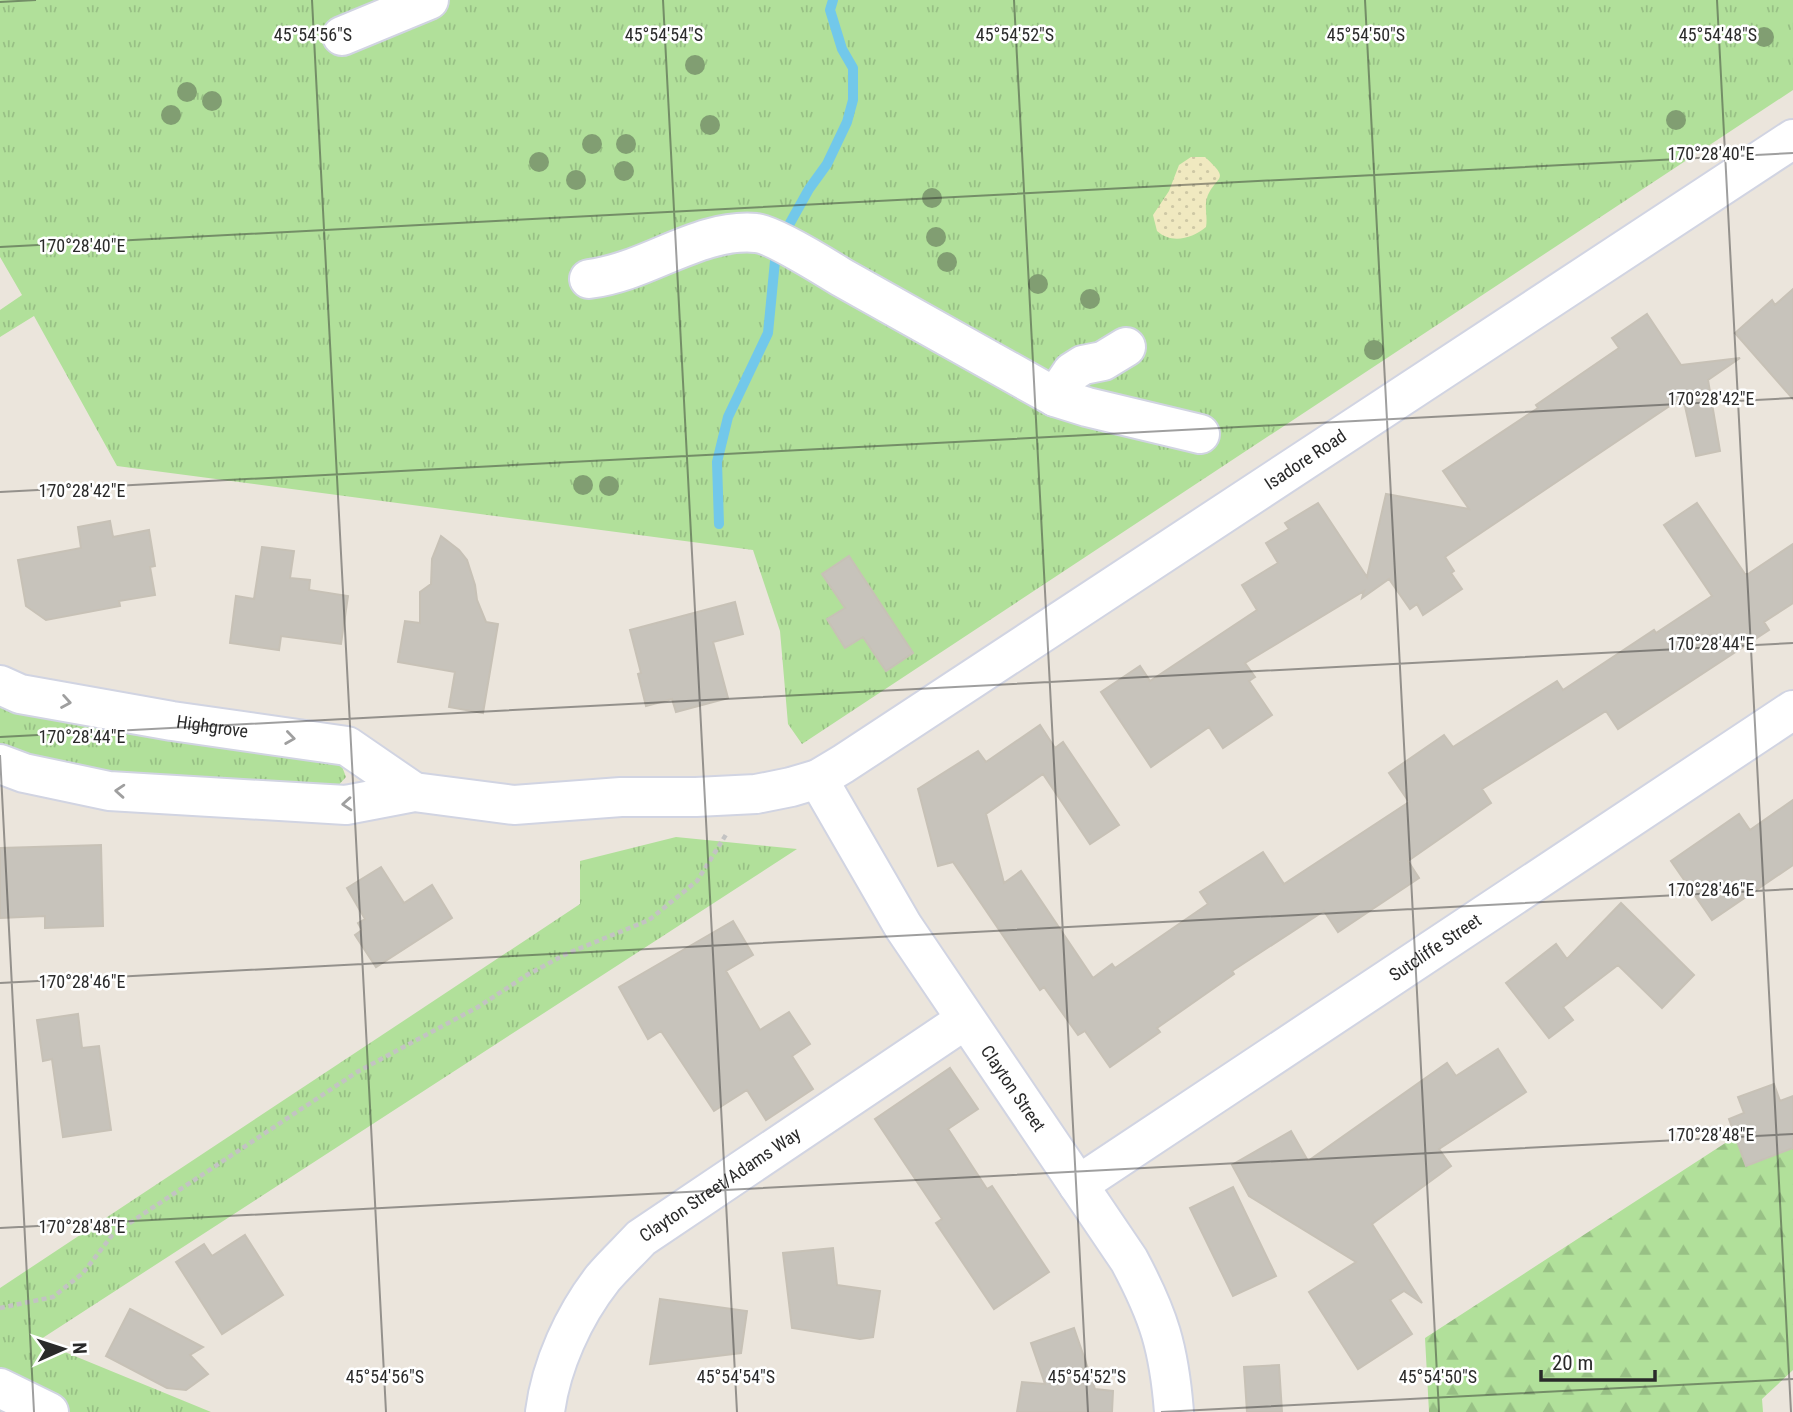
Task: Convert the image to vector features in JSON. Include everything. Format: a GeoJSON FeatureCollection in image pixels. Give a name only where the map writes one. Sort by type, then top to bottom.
{"type":"FeatureCollection","features":[{"type":"Feature","properties":{"kind":"street"},"geometry":{"type":"LineString","coordinates":[[342,36],[429,0]]}},
{"type":"Feature","properties":{"kind":"street","name":"Isadore Road"},"geometry":{"type":"LineString","coordinates":[[817,779],[855,757],[1793,139]]}},
{"type":"Feature","properties":{"kind":"street"},"geometry":{"type":"LineString","coordinates":[[589,279],[612,276],[708,237],[759,233],[805,256],[1055,397],[1100,411],[1200,434]]}},
{"type":"Feature","properties":{"kind":"street"},"geometry":{"type":"LineString","coordinates":[[1055,397],[1072,372],[1083,365],[1103,360],[1126,347]]}},
{"type":"Feature","properties":{"kind":"street","name":"Highgrove"},"geometry":{"type":"LineString","coordinates":[[0,685],[20,694],[172,721],[347,746],[414,792]]}},
{"type":"Feature","properties":{"kind":"street","name":"Sutcliffe Street"},"geometry":{"type":"LineString","coordinates":[[1078,1185],[1793,710]]}},
{"type":"Feature","properties":{"kind":"street","name":"Highgrove"},"geometry":{"type":"LineString","coordinates":[[0,764],[24,773],[109,791],[346,805],[414,792],[514,805],[621,797],[696,797],[756,793],[817,779]]}},
{"type":"Feature","properties":{"kind":"street","name":"Clayton Street"},"geometry":{"type":"LineString","coordinates":[[817,779],[903,926],[1129,1260],[1163,1333],[1171,1373],[1174,1412]]}},
{"type":"Feature","properties":{"kind":"street","name":"Clayton Street/Adams Way"},"geometry":{"type":"LineString","coordinates":[[545,1412],[563,1346],[582,1311],[603,1279],[641,1238],[965,1020]]}},
{"type":"Feature","properties":{"kind":"street"},"geometry":{"type":"LineString","coordinates":[[0,1388],[49,1412]]}},
{"type":"Feature","properties":{"kind":"path"},"geometry":{"type":"LineString","coordinates":[[0,1308],[53,1297],[83,1273],[113,1234],[357,1072],[478,1007],[527,975],[566,954],[649,920],[697,881],[732,826]]}},
{"type":"Feature","properties":{"kind":"green space"},"geometry":{"type":"Polygon","coordinates":[[[0,0],[1793,0],[1793,90],[802,744],[788,724],[780,631],[753,550],[117,466],[34,316],[0,337],[0,310],[22,295],[0,257],[0,0]]]}},
{"type":"Feature","properties":{"kind":"green space"},"geometry":{"type":"Polygon","coordinates":[[[0,701],[341,764],[346,777],[335,789],[87,769],[39,758],[0,744],[0,701]]]}},
{"type":"Feature","properties":{"kind":"green space"},"geometry":{"type":"Polygon","coordinates":[[[676,837],[797,849],[38,1341],[211,1412],[0,1412],[0,1373],[5,1369],[0,1367],[0,1288],[580,904],[580,861],[676,837]]]}},
{"type":"Feature","properties":{"kind":"green space"},"geometry":{"type":"Polygon","coordinates":[[[1793,1099],[1793,1370],[1762,1399],[1763,1412],[1429,1412],[1425,1338],[1793,1099]]]}},
{"type":"Feature","properties":{"kind":"sand"},"geometry":{"type":"Polygon","coordinates":[[[1191,157],[1205,157],[1220,175],[1207,198],[1206,227],[1188,237],[1169,238],[1157,231],[1153,215],[1169,191],[1179,165],[1191,157]]]}},
{"type":"Feature","properties":{"kind":"building"},"geometry":{"type":"Polygon","coordinates":[[[1793,289],[1793,399],[1735,333],[1772,300],[1775,305],[1793,289]]]}},
{"type":"Feature","properties":{"kind":"building"},"geometry":{"type":"Polygon","coordinates":[[[1647,314],[1681,365],[1740,358],[1708,380],[1720,451],[1696,456],[1683,397],[1445,557],[1454,571],[1451,573],[1462,589],[1423,615],[1417,604],[1410,609],[1389,579],[1362,598],[1364,591],[1245,663],[1255,677],[1249,681],[1272,715],[1223,748],[1209,727],[1151,767],[1101,692],[1140,666],[1150,681],[1257,610],[1242,585],[1278,563],[1266,543],[1289,529],[1285,523],[1318,503],[1367,577],[1386,494],[1469,509],[1443,471],[1538,408],[1536,405],[1619,348],[1612,338],[1647,314]]]}},
{"type":"Feature","properties":{"kind":"building"},"geometry":{"type":"Polygon","coordinates":[[[1697,503],[1745,574],[1793,544],[1793,603],[1764,622],[1769,630],[1618,729],[1606,711],[1482,789],[1491,803],[1408,861],[1419,878],[1338,932],[1324,911],[1232,971],[1234,974],[1157,1028],[1160,1032],[1110,1067],[1085,1031],[1078,1035],[1044,987],[1040,990],[953,862],[938,866],[918,789],[978,751],[986,762],[1040,725],[1055,748],[1063,742],[1119,825],[1090,844],[1043,774],[986,814],[1004,883],[1021,871],[1093,978],[1112,964],[1115,968],[1208,904],[1200,892],[1263,852],[1284,884],[1409,802],[1389,773],[1444,735],[1453,747],[1557,681],[1563,690],[1654,630],[1656,633],[1712,596],[1664,525],[1697,503]]]}},
{"type":"Feature","properties":{"kind":"building"},"geometry":{"type":"Polygon","coordinates":[[[110,521],[113,537],[149,530],[155,566],[150,567],[155,595],[119,601],[120,606],[46,620],[26,606],[18,560],[81,548],[78,527],[110,521]]]}},
{"type":"Feature","properties":{"kind":"building"},"geometry":{"type":"Polygon","coordinates":[[[441,536],[467,560],[477,600],[486,622],[498,624],[483,713],[449,707],[455,672],[398,662],[405,621],[420,623],[420,592],[431,584],[432,559],[441,536]]]}},
{"type":"Feature","properties":{"kind":"building"},"geometry":{"type":"Polygon","coordinates":[[[262,547],[294,551],[290,578],[310,580],[309,590],[348,596],[341,644],[281,636],[279,650],[230,643],[236,596],[254,599],[262,547]]]}},
{"type":"Feature","properties":{"kind":"building"},"geometry":{"type":"Polygon","coordinates":[[[849,556],[913,653],[886,671],[863,637],[845,648],[827,619],[845,608],[822,574],[849,556]]]}},
{"type":"Feature","properties":{"kind":"building"},"geometry":{"type":"Polygon","coordinates":[[[735,602],[743,634],[713,642],[728,698],[676,712],[672,699],[646,706],[630,630],[735,602]]]}},
{"type":"Feature","properties":{"kind":"building"},"geometry":{"type":"Polygon","coordinates":[[[1793,800],[1793,865],[1712,920],[1671,861],[1739,814],[1750,830],[1793,800]]]}},
{"type":"Feature","properties":{"kind":"building"},"geometry":{"type":"Polygon","coordinates":[[[101,845],[103,926],[45,928],[45,916],[0,918],[0,848],[101,845]]]}},
{"type":"Feature","properties":{"kind":"building"},"geometry":{"type":"Polygon","coordinates":[[[381,867],[404,903],[432,885],[452,918],[376,967],[355,935],[362,930],[358,923],[365,919],[347,888],[381,867]]]}},
{"type":"Feature","properties":{"kind":"building"},"geometry":{"type":"Polygon","coordinates":[[[1621,903],[1694,975],[1662,1008],[1618,965],[1563,1007],[1573,1020],[1549,1038],[1506,983],[1556,944],[1567,959],[1621,903]]]}},
{"type":"Feature","properties":{"kind":"building"},"geometry":{"type":"Polygon","coordinates":[[[733,921],[753,955],[726,971],[760,1030],[789,1012],[810,1044],[792,1056],[813,1089],[766,1120],[747,1090],[714,1111],[661,1031],[648,1039],[619,987],[733,921]]]}},
{"type":"Feature","properties":{"kind":"building"},"geometry":{"type":"Polygon","coordinates":[[[78,1014],[82,1048],[99,1046],[111,1130],[63,1137],[52,1059],[43,1061],[37,1020],[78,1014]]]}},
{"type":"Feature","properties":{"kind":"building"},"geometry":{"type":"Polygon","coordinates":[[[1498,1049],[1526,1092],[1439,1149],[1451,1166],[1372,1224],[1422,1303],[1404,1291],[1390,1300],[1412,1334],[1358,1369],[1309,1292],[1356,1262],[1249,1196],[1232,1165],[1291,1131],[1308,1161],[1447,1063],[1456,1076],[1498,1049]]]}},
{"type":"Feature","properties":{"kind":"building"},"geometry":{"type":"Polygon","coordinates":[[[950,1068],[978,1109],[948,1129],[987,1189],[992,1186],[1049,1272],[994,1309],[936,1223],[942,1219],[875,1119],[950,1068]]]}},
{"type":"Feature","properties":{"kind":"building"},"geometry":{"type":"Polygon","coordinates":[[[1774,1084],[1780,1101],[1793,1096],[1793,1148],[1746,1166],[1729,1119],[1744,1113],[1738,1097],[1774,1084]]]}},
{"type":"Feature","properties":{"kind":"building"},"geometry":{"type":"Polygon","coordinates":[[[1233,1187],[1276,1276],[1233,1296],[1190,1208],[1233,1187]]]}},
{"type":"Feature","properties":{"kind":"building"},"geometry":{"type":"Polygon","coordinates":[[[245,1235],[283,1295],[222,1334],[176,1262],[204,1244],[212,1256],[245,1235]]]}},
{"type":"Feature","properties":{"kind":"building"},"geometry":{"type":"Polygon","coordinates":[[[833,1248],[837,1285],[880,1291],[873,1337],[860,1339],[792,1328],[783,1253],[833,1248]]]}},
{"type":"Feature","properties":{"kind":"building"},"geometry":{"type":"Polygon","coordinates":[[[660,1299],[747,1311],[741,1353],[650,1364],[660,1299]]]}},
{"type":"Feature","properties":{"kind":"building"},"geometry":{"type":"Polygon","coordinates":[[[130,1309],[203,1347],[190,1355],[208,1374],[186,1390],[167,1388],[106,1356],[130,1309]]]}},
{"type":"Feature","properties":{"kind":"building"},"geometry":{"type":"Polygon","coordinates":[[[1074,1328],[1095,1389],[1113,1391],[1112,1412],[1017,1412],[1022,1382],[1045,1384],[1031,1343],[1074,1328]]]}},
{"type":"Feature","properties":{"kind":"building"},"geometry":{"type":"Polygon","coordinates":[[[1279,1365],[1282,1412],[1247,1412],[1244,1367],[1279,1365]]]}},
{"type":"Feature","properties":{"kind":"waterway"},"geometry":{"type":"LineString","coordinates":[[719,524],[717,462],[728,417],[768,333],[775,261],[790,223],[827,164],[847,122],[853,100],[853,68],[842,49],[830,10],[833,0]]}}]}
